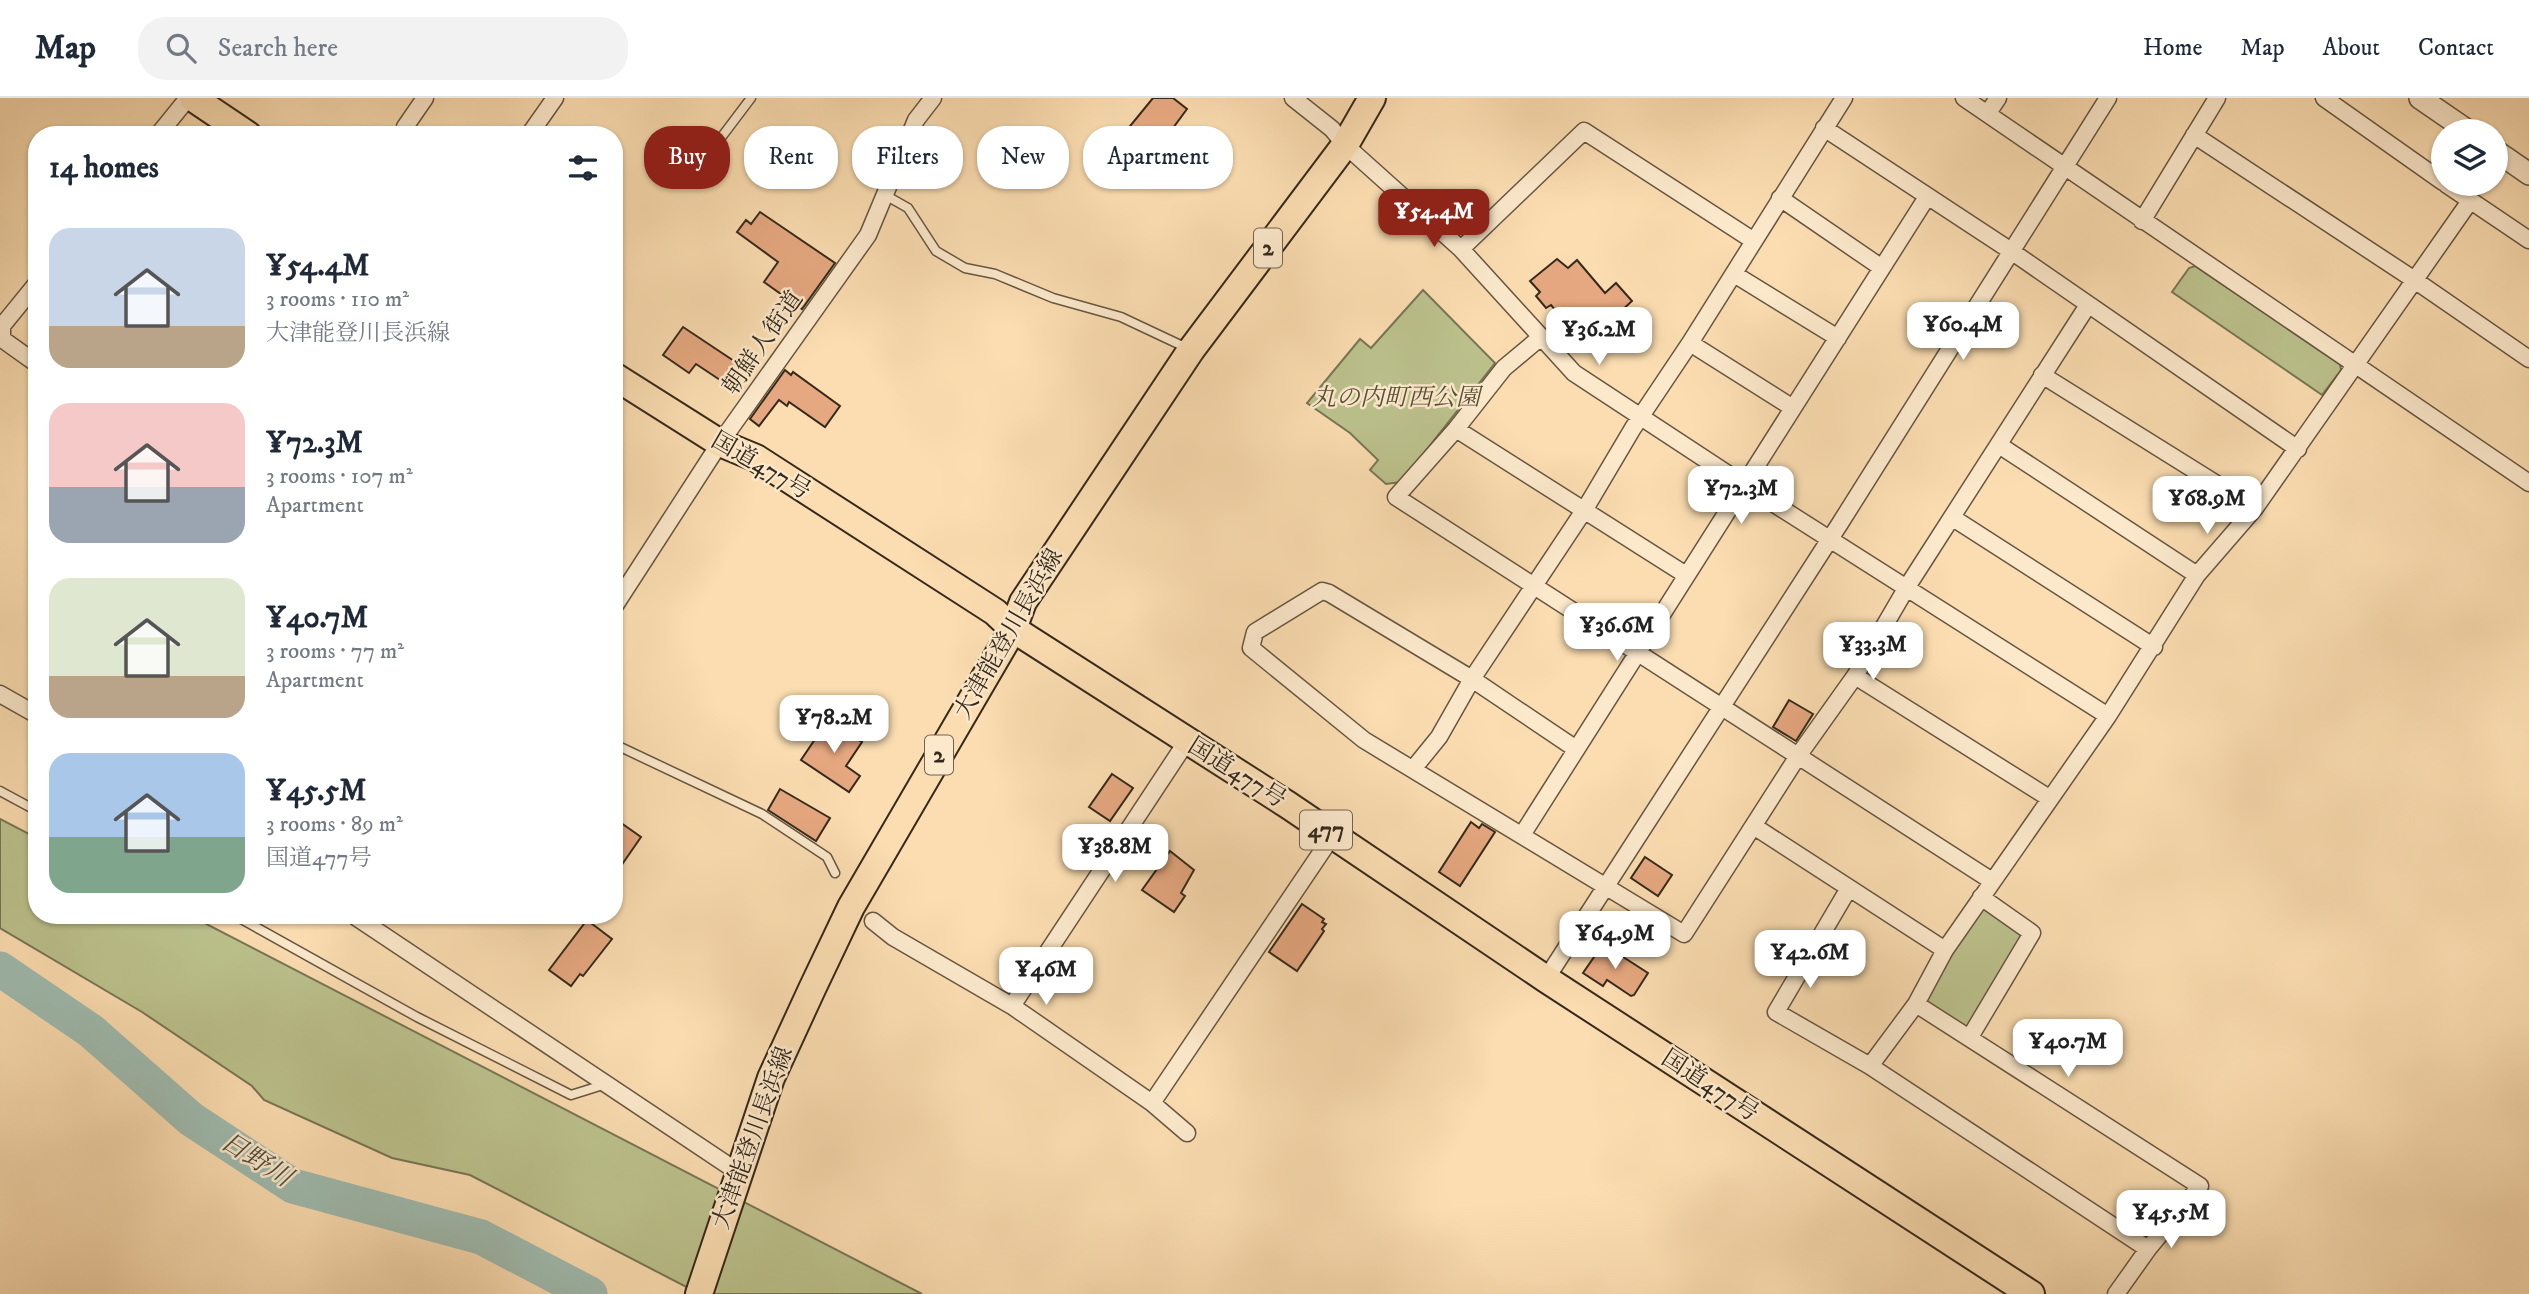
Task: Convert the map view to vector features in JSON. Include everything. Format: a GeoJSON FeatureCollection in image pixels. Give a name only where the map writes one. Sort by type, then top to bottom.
{"type":"FeatureCollection","features":[{"type":"Feature","properties":{"kind":"main road"},"geometry":{"type":"LineString","coordinates":[[193,98],[234,126]]}},
{"type":"Feature","properties":{"kind":"main road","name":"大津能登川長浜線"},"geometry":{"type":"LineString","coordinates":[[699,1294],[771,1078],[851,907],[1013,629],[1023,602],[1191,350],[1345,145],[1358,118],[1373,98]]}},
{"type":"Feature","properties":{"kind":"main road","name":"国道477号"},"geometry":{"type":"LineString","coordinates":[[623,382],[720,443],[756,458],[995,612],[1013,629],[1333,835],[1546,979],[2031,1294]]}},
{"type":"Feature","properties":{"kind":"street"},"geometry":{"type":"LineString","coordinates":[[167,126],[193,98]]}},
{"type":"Feature","properties":{"kind":"street"},"geometry":{"type":"LineString","coordinates":[[406,126],[425,98]]}},
{"type":"Feature","properties":{"kind":"street"},"geometry":{"type":"LineString","coordinates":[[535,126],[555,98]]}},
{"type":"Feature","properties":{"kind":"street","name":"朝鮮人街道"},"geometry":{"type":"LineString","coordinates":[[623,593],[720,443],[868,235],[916,120],[933,98]]}},
{"type":"Feature","properties":{"kind":"street"},"geometry":{"type":"LineString","coordinates":[[1293,98],[1332,129],[1345,145],[1461,249],[1574,373],[1746,486],[2108,716]]}},
{"type":"Feature","properties":{"kind":"street"},"geometry":{"type":"LineString","coordinates":[[1413,769],[1439,737],[1472,679],[1585,509],[1640,417],[1690,343],[1844,98]]}},
{"type":"Feature","properties":{"kind":"street"},"geometry":{"type":"LineString","coordinates":[[1964,98],[2529,483]]}},
{"type":"Feature","properties":{"kind":"street"},"geometry":{"type":"LineString","coordinates":[[1988,113],[1998,98]]}},
{"type":"Feature","properties":{"kind":"street"},"geometry":{"type":"LineString","coordinates":[[1546,979],[2108,98]]}},
{"type":"Feature","properties":{"kind":"street"},"geometry":{"type":"LineString","coordinates":[[2142,221],[2217,98]]}},
{"type":"Feature","properties":{"kind":"street"},"geometry":{"type":"LineString","coordinates":[[2324,98],[2431,174]]}},
{"type":"Feature","properties":{"kind":"street"},"geometry":{"type":"LineString","coordinates":[[2420,98],[2451,119]]}},
{"type":"Feature","properties":{"kind":"street"},"geometry":{"type":"LineString","coordinates":[[1824,128],[2011,251],[2298,449]]}},
{"type":"Feature","properties":{"kind":"street"},"geometry":{"type":"LineString","coordinates":[[1461,249],[1584,131],[1754,241]]}},
{"type":"Feature","properties":{"kind":"street"},"geometry":{"type":"LineString","coordinates":[[2194,135],[2529,359]]}},
{"type":"Feature","properties":{"kind":"street"},"geometry":{"type":"LineString","coordinates":[[2508,159],[2529,174]]}},
{"type":"Feature","properties":{"kind":"street"},"geometry":{"type":"LineString","coordinates":[[2463,196],[2529,240]]}},
{"type":"Feature","properties":{"kind":"street"},"geometry":{"type":"LineString","coordinates":[[1522,835],[1927,197]]}},
{"type":"Feature","properties":{"kind":"street"},"geometry":{"type":"LineString","coordinates":[[1780,198],[1882,268]]}},
{"type":"Feature","properties":{"kind":"street"},"geometry":{"type":"LineString","coordinates":[[1870,1066],[1916,1004],[1945,950],[2154,647],[2197,575],[2255,508],[2470,201]]}},
{"type":"Feature","properties":{"kind":"street"},"geometry":{"type":"LineString","coordinates":[[1734,274],[1838,338]]}},
{"type":"Feature","properties":{"kind":"street"},"geometry":{"type":"LineString","coordinates":[[28,294],[2,326],[1,339],[28,358]]}},
{"type":"Feature","properties":{"kind":"street"},"geometry":{"type":"LineString","coordinates":[[1576,749],[1472,679],[1322,591],[1255,632],[1251,648],[1364,740],[1684,934],[1798,756],[1855,676],[1907,587],[2088,305]]}},
{"type":"Feature","properties":{"kind":"street"},"geometry":{"type":"LineString","coordinates":[[1541,337],[1504,368],[1456,429],[1396,497],[1992,881]]}},
{"type":"Feature","properties":{"kind":"street"},"geometry":{"type":"LineString","coordinates":[[1690,343],[1793,408]]}},
{"type":"Feature","properties":{"kind":"street"},"geometry":{"type":"LineString","coordinates":[[2042,375],[2255,508]]}},
{"type":"Feature","properties":{"kind":"street"},"geometry":{"type":"LineString","coordinates":[[1456,429],[1686,575]]}},
{"type":"Feature","properties":{"kind":"street"},"geometry":{"type":"LineString","coordinates":[[1999,445],[2197,575]]}},
{"type":"Feature","properties":{"kind":"street"},"geometry":{"type":"LineString","coordinates":[[1953,518],[2154,647]]}},
{"type":"Feature","properties":{"kind":"street"},"geometry":{"type":"LineString","coordinates":[[1855,676],[2049,798]]}},
{"type":"Feature","properties":{"kind":"street"},"geometry":{"type":"LineString","coordinates":[[0,694],[28,710]]}},
{"type":"Feature","properties":{"kind":"street"},"geometry":{"type":"LineString","coordinates":[[1012,1006],[1187,741]]}},
{"type":"Feature","properties":{"kind":"street"},"geometry":{"type":"LineString","coordinates":[[1755,827],[1945,950]]}},
{"type":"Feature","properties":{"kind":"street"},"geometry":{"type":"LineString","coordinates":[[1152,1103],[1333,835]]}},
{"type":"Feature","properties":{"kind":"street"},"geometry":{"type":"LineString","coordinates":[[1849,888],[1776,1012],[1870,1066],[2148,1249]]}},
{"type":"Feature","properties":{"kind":"street"},"geometry":{"type":"LineString","coordinates":[[1970,1037],[2032,933],[1981,897]]}},
{"type":"Feature","properties":{"kind":"street"},"geometry":{"type":"LineString","coordinates":[[873,921],[893,937],[1012,1006],[1152,1103],[1187,1133]]}},
{"type":"Feature","properties":{"kind":"street"},"geometry":{"type":"LineString","coordinates":[[374,924],[606,1084],[736,1179]]}},
{"type":"Feature","properties":{"kind":"street"},"geometry":{"type":"LineString","coordinates":[[1916,1004],[2200,1186],[2148,1249],[2116,1294]]}},
{"type":"Feature","properties":{"kind":"lane"},"geometry":{"type":"LineString","coordinates":[[729,126],[751,98]]}},
{"type":"Feature","properties":{"kind":"lane"},"geometry":{"type":"LineString","coordinates":[[885,195],[908,208],[936,251],[965,268],[995,274],[1053,298],[1121,317],[1191,350]]}},
{"type":"Feature","properties":{"kind":"lane"},"geometry":{"type":"LineString","coordinates":[[623,748],[762,814],[827,857],[835,873]]}},
{"type":"Feature","properties":{"kind":"lane"},"geometry":{"type":"LineString","coordinates":[[0,791],[28,806]]}},
{"type":"Feature","properties":{"kind":"lane"},"geometry":{"type":"LineString","coordinates":[[250,924],[417,1017],[571,1095],[606,1084]]}},
{"type":"Feature","properties":{"kind":"green space"},"geometry":{"type":"Polygon","coordinates":[[[2195,266],[2340,364],[2341,370],[2322,395],[2172,292],[2189,268],[2195,266]]]}},
{"type":"Feature","properties":{"kind":"green space","name":"丸の内町西公園"},"geometry":{"type":"Polygon","coordinates":[[[1423,290],[1495,363],[1401,482],[1386,484],[1370,470],[1378,460],[1350,433],[1307,403],[1360,339],[1371,348],[1423,290]]]}},
{"type":"Feature","properties":{"kind":"green space"},"geometry":{"type":"Polygon","coordinates":[[[0,819],[28,833],[28,924],[206,924],[922,1294],[700,1294],[470,1175],[392,1158],[264,1100],[252,1086],[142,1012],[0,928],[0,819]]]}},
{"type":"Feature","properties":{"kind":"green space"},"geometry":{"type":"Polygon","coordinates":[[[1984,906],[2019,930],[2023,939],[1969,1026],[1964,1028],[1928,1005],[1926,994],[1984,906]]]}},
{"type":"Feature","properties":{"kind":"building"},"geometry":{"type":"Polygon","coordinates":[[[1153,98],[1173,98],[1187,109],[1174,126],[1130,126],[1153,98]]]}},
{"type":"Feature","properties":{"kind":"building"},"geometry":{"type":"Polygon","coordinates":[[[760,212],[835,263],[802,309],[764,282],[778,262],[737,232],[746,220],[751,224],[760,212]]]}},
{"type":"Feature","properties":{"kind":"building"},"geometry":{"type":"Polygon","coordinates":[[[1557,259],[1568,268],[1577,260],[1605,293],[1616,283],[1632,301],[1620,312],[1624,316],[1613,326],[1609,322],[1597,332],[1586,321],[1573,331],[1551,305],[1546,308],[1536,296],[1540,292],[1530,281],[1557,259]]]}},
{"type":"Feature","properties":{"kind":"building"},"geometry":{"type":"Polygon","coordinates":[[[683,327],[737,363],[723,382],[696,364],[689,373],[663,355],[683,327]]]}},
{"type":"Feature","properties":{"kind":"building"},"geometry":{"type":"Polygon","coordinates":[[[785,370],[791,375],[793,372],[840,406],[825,427],[789,402],[787,406],[779,400],[759,426],[750,419],[785,370]]]}},
{"type":"Feature","properties":{"kind":"building"},"geometry":{"type":"Polygon","coordinates":[[[1789,700],[1813,714],[1796,741],[1773,727],[1789,700]]]}},
{"type":"Feature","properties":{"kind":"building"},"geometry":{"type":"Polygon","coordinates":[[[828,720],[862,742],[846,766],[860,776],[849,792],[801,760],[828,720]]]}},
{"type":"Feature","properties":{"kind":"building"},"geometry":{"type":"Polygon","coordinates":[[[1112,774],[1133,788],[1110,821],[1089,807],[1112,774]]]}},
{"type":"Feature","properties":{"kind":"building"},"geometry":{"type":"Polygon","coordinates":[[[780,789],[830,818],[816,841],[768,810],[780,789]]]}},
{"type":"Feature","properties":{"kind":"building"},"geometry":{"type":"Polygon","coordinates":[[[1471,822],[1479,828],[1482,824],[1495,832],[1460,886],[1439,872],[1471,822]]]}},
{"type":"Feature","properties":{"kind":"building"},"geometry":{"type":"Polygon","coordinates":[[[623,824],[641,837],[623,863],[623,824]]]}},
{"type":"Feature","properties":{"kind":"building"},"geometry":{"type":"Polygon","coordinates":[[[1170,851],[1194,870],[1181,893],[1185,896],[1174,912],[1142,890],[1170,851]]]}},
{"type":"Feature","properties":{"kind":"building"},"geometry":{"type":"Polygon","coordinates":[[[1645,857],[1672,875],[1658,896],[1631,878],[1645,857]]]}},
{"type":"Feature","properties":{"kind":"building"},"geometry":{"type":"Polygon","coordinates":[[[1302,904],[1324,919],[1322,922],[1326,924],[1297,971],[1269,952],[1302,904]]]}},
{"type":"Feature","properties":{"kind":"building"},"geometry":{"type":"Polygon","coordinates":[[[584,924],[592,924],[612,939],[583,976],[580,974],[571,986],[549,970],[584,924]]]}},
{"type":"Feature","properties":{"kind":"building"},"geometry":{"type":"Polygon","coordinates":[[[1603,944],[1648,973],[1634,995],[1631,996],[1607,980],[1603,986],[1583,973],[1603,944]]]}},
{"type":"Feature","properties":{"kind":"waterway","name":"日野川"},"geometry":{"type":"LineString","coordinates":[[0,969],[91,1031],[191,1119],[293,1186],[481,1237],[590,1294]]}}]}
